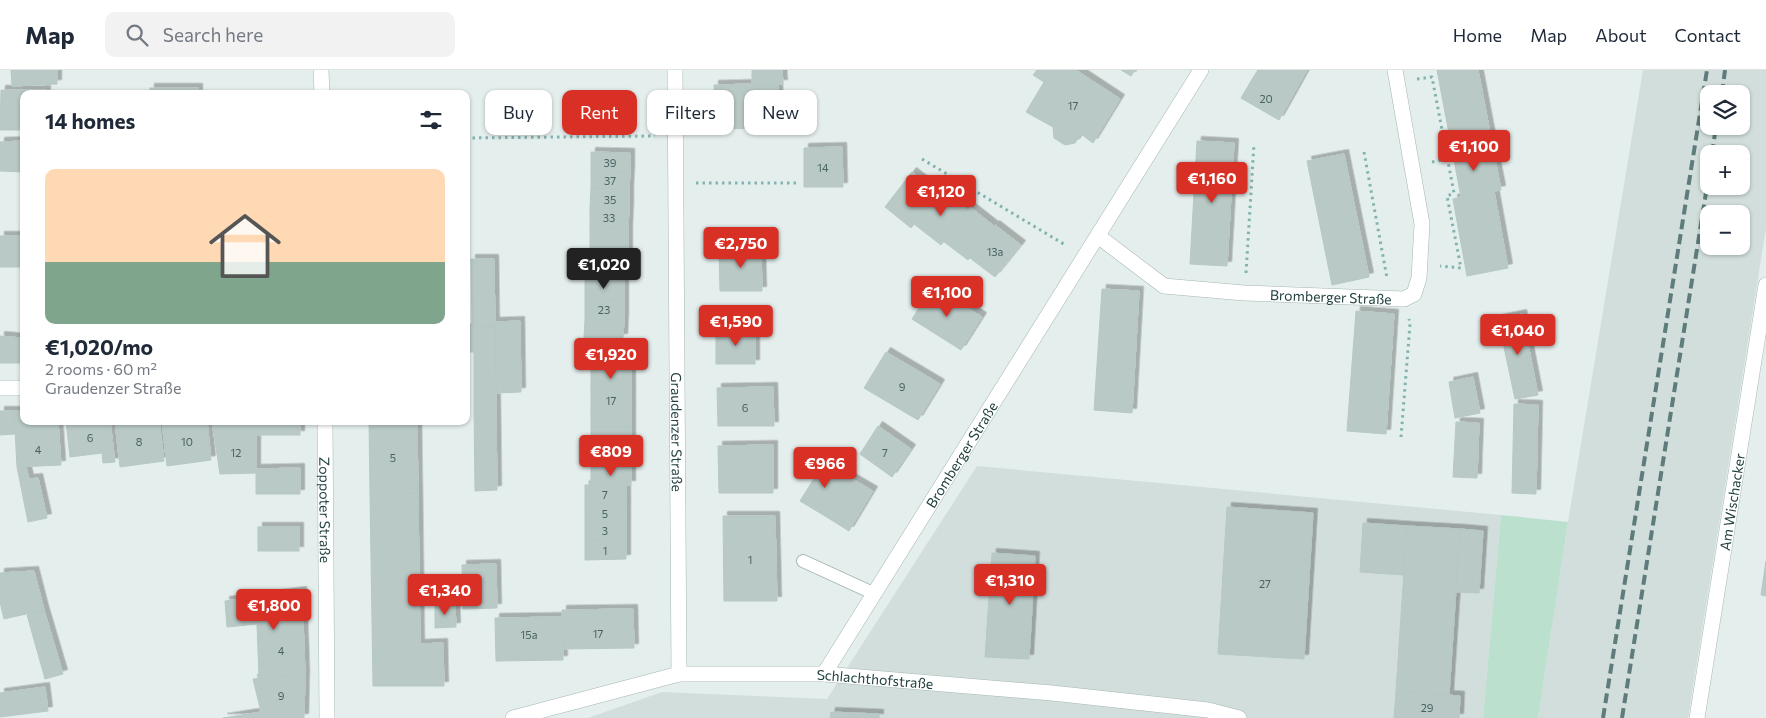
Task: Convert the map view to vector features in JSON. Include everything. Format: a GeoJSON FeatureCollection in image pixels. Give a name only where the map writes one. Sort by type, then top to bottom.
{"type":"FeatureCollection","features":[{"type":"Feature","properties":{"kind":"street"},"geometry":{"type":"LineString","coordinates":[[322,70],[322,90]]}},
{"type":"Feature","properties":{"kind":"street","name":"Graudenzer Straße"},"geometry":{"type":"LineString","coordinates":[[675,70],[679,674]]}},
{"type":"Feature","properties":{"kind":"street","name":"Bromberger Straße"},"geometry":{"type":"LineString","coordinates":[[824,674],[1201,70]]}},
{"type":"Feature","properties":{"kind":"street","name":"Bromberger Straße"},"geometry":{"type":"LineString","coordinates":[[1098,236],[1164,286],[1244,293],[1397,299],[1414,294],[1419,278],[1422,224],[1396,76]]}},
{"type":"Feature","properties":{"kind":"street","name":"Am Wischacker"},"geometry":{"type":"LineString","coordinates":[[1697,718],[1766,285]]}},
{"type":"Feature","properties":{"kind":"street"},"geometry":{"type":"LineString","coordinates":[[0,388],[20,388]]}},
{"type":"Feature","properties":{"kind":"street","name":"Zoppoter Straße"},"geometry":{"type":"LineString","coordinates":[[325,425],[327,718]]}},
{"type":"Feature","properties":{"kind":"street","name":"Schlachthofstraße"},"geometry":{"type":"LineString","coordinates":[[513,718],[679,674],[824,674],[1052,693],[1208,710],[1239,718]]}},
{"type":"Feature","properties":{"kind":"lane"},"geometry":{"type":"LineString","coordinates":[[803,561],[875,594]]}},
{"type":"Feature","properties":{"kind":"path"},"geometry":{"type":"LineString","coordinates":[[1430,70],[1454,193],[1447,196],[1461,268]]}},
{"type":"Feature","properties":{"kind":"path"},"geometry":{"type":"LineString","coordinates":[[1396,76],[1432,77]]}},
{"type":"Feature","properties":{"kind":"path"},"geometry":{"type":"LineString","coordinates":[[470,138],[676,136]]}},
{"type":"Feature","properties":{"kind":"path"},"geometry":{"type":"LineString","coordinates":[[1244,293],[1254,144]]}},
{"type":"Feature","properties":{"kind":"path"},"geometry":{"type":"LineString","coordinates":[[1364,152],[1397,299],[1410,324],[1401,436]]}},
{"type":"Feature","properties":{"kind":"path"},"geometry":{"type":"LineString","coordinates":[[922,159],[1085,256]]}},
{"type":"Feature","properties":{"kind":"path"},"geometry":{"type":"LineString","coordinates":[[676,183],[797,182]]}},
{"type":"Feature","properties":{"kind":"shaded area"},"geometry":{"type":"Polygon","coordinates":[[[1643,70],[1766,70],[1766,228],[1688,718],[1538,718],[1568,522],[1643,70]]]}},
{"type":"Feature","properties":{"kind":"shaded area"},"geometry":{"type":"Polygon","coordinates":[[[977,466],[1501,515],[1483,718],[588,718],[662,692],[827,699],[977,466]]]}},
{"type":"Feature","properties":{"kind":"green space"},"geometry":{"type":"Polygon","coordinates":[[[1501,515],[1568,522],[1538,718],[1483,718],[1501,515]]]}},
{"type":"Feature","properties":{"kind":"building"},"geometry":{"type":"Polygon","coordinates":[[[11,70],[57,70],[57,84],[12,86],[11,70]]]}},
{"type":"Feature","properties":{"kind":"building"},"geometry":{"type":"Polygon","coordinates":[[[752,70],[782,70],[783,84],[752,84],[752,70]]]}},
{"type":"Feature","properties":{"kind":"building"},"geometry":{"type":"Polygon","coordinates":[[[1037,70],[1076,70],[1061,93],[1033,75],[1037,70]]]}},
{"type":"Feature","properties":{"kind":"building"},"geometry":{"type":"Polygon","coordinates":[[[1076,70],[1120,99],[1093,143],[1081,134],[1075,143],[1065,145],[1054,138],[1053,127],[1026,112],[1044,82],[1061,93],[1076,70]]]}},
{"type":"Feature","properties":{"kind":"building"},"geometry":{"type":"Polygon","coordinates":[[[1121,70],[1135,70],[1131,76],[1121,70]]]}},
{"type":"Feature","properties":{"kind":"building"},"geometry":{"type":"Polygon","coordinates":[[[1258,70],[1287,70],[1302,79],[1292,97],[1254,76],[1258,70]]]}},
{"type":"Feature","properties":{"kind":"building"},"geometry":{"type":"Polygon","coordinates":[[[1287,70],[1307,70],[1302,79],[1287,70]]]}},
{"type":"Feature","properties":{"kind":"building"},"geometry":{"type":"Polygon","coordinates":[[[1437,70],[1478,70],[1501,190],[1494,191],[1508,268],[1467,276],[1453,199],[1461,197],[1437,70]]]}},
{"type":"Feature","properties":{"kind":"building"},"geometry":{"type":"Polygon","coordinates":[[[1254,76],[1292,97],[1279,120],[1241,98],[1254,76]]]}},
{"type":"Feature","properties":{"kind":"building"},"geometry":{"type":"Polygon","coordinates":[[[778,84],[778,90],[744,90],[744,129],[734,129],[734,90],[714,90],[714,85],[778,84]]]}},
{"type":"Feature","properties":{"kind":"building"},"geometry":{"type":"Polygon","coordinates":[[[150,88],[198,88],[198,90],[150,90],[150,88]]]}},
{"type":"Feature","properties":{"kind":"building"},"geometry":{"type":"Polygon","coordinates":[[[1,90],[20,90],[20,130],[0,130],[1,90]]]}},
{"type":"Feature","properties":{"kind":"building"},"geometry":{"type":"Polygon","coordinates":[[[20,141],[20,172],[0,171],[0,142],[20,141]]]}},
{"type":"Feature","properties":{"kind":"building"},"geometry":{"type":"Polygon","coordinates":[[[1197,141],[1234,143],[1227,266],[1190,264],[1197,141]]]}},
{"type":"Feature","properties":{"kind":"building"},"geometry":{"type":"Polygon","coordinates":[[[842,147],[843,187],[804,187],[804,148],[842,147]]]}},
{"type":"Feature","properties":{"kind":"building"},"geometry":{"type":"Polygon","coordinates":[[[591,152],[630,153],[630,172],[591,171],[591,152]]]}},
{"type":"Feature","properties":{"kind":"building"},"geometry":{"type":"Polygon","coordinates":[[[1344,154],[1369,277],[1332,285],[1307,161],[1344,154]]]}},
{"type":"Feature","properties":{"kind":"building"},"geometry":{"type":"Polygon","coordinates":[[[591,171],[630,172],[629,189],[591,188],[591,171]]]}},
{"type":"Feature","properties":{"kind":"building"},"geometry":{"type":"Polygon","coordinates":[[[912,172],[939,193],[911,228],[885,207],[912,172]]]}},
{"type":"Feature","properties":{"kind":"building"},"geometry":{"type":"Polygon","coordinates":[[[591,188],[629,189],[629,208],[590,208],[591,188]]]}},
{"type":"Feature","properties":{"kind":"building"},"geometry":{"type":"Polygon","coordinates":[[[941,189],[968,210],[941,245],[914,224],[941,189]]]}},
{"type":"Feature","properties":{"kind":"building"},"geometry":{"type":"Polygon","coordinates":[[[970,207],[994,226],[968,260],[943,241],[970,207]]]}},
{"type":"Feature","properties":{"kind":"building"},"geometry":{"type":"Polygon","coordinates":[[[590,208],[629,208],[628,228],[590,227],[590,208]]]}},
{"type":"Feature","properties":{"kind":"building"},"geometry":{"type":"Polygon","coordinates":[[[995,225],[1021,245],[995,277],[970,258],[995,225]]]}},
{"type":"Feature","properties":{"kind":"building"},"geometry":{"type":"Polygon","coordinates":[[[590,227],[628,228],[628,247],[590,247],[590,227]]]}},
{"type":"Feature","properties":{"kind":"building"},"geometry":{"type":"Polygon","coordinates":[[[0,236],[20,236],[20,267],[0,267],[0,236]]]}},
{"type":"Feature","properties":{"kind":"building"},"geometry":{"type":"Polygon","coordinates":[[[590,247],[628,247],[628,264],[589,263],[590,247]]]}},
{"type":"Feature","properties":{"kind":"building"},"geometry":{"type":"Polygon","coordinates":[[[761,247],[762,291],[720,291],[719,248],[761,247]]]}},
{"type":"Feature","properties":{"kind":"building"},"geometry":{"type":"Polygon","coordinates":[[[471,259],[494,259],[495,327],[472,328],[471,259]]]}},
{"type":"Feature","properties":{"kind":"building"},"geometry":{"type":"Polygon","coordinates":[[[585,263],[624,264],[624,282],[585,281],[585,263]]]}},
{"type":"Feature","properties":{"kind":"building"},"geometry":{"type":"Polygon","coordinates":[[[585,281],[624,282],[624,300],[585,299],[585,281]]]}},
{"type":"Feature","properties":{"kind":"building"},"geometry":{"type":"Polygon","coordinates":[[[933,286],[982,317],[961,350],[912,319],[933,286]]]}},
{"type":"Feature","properties":{"kind":"building"},"geometry":{"type":"Polygon","coordinates":[[[1102,289],[1139,291],[1132,413],[1094,410],[1102,289]]]}},
{"type":"Feature","properties":{"kind":"building"},"geometry":{"type":"Polygon","coordinates":[[[585,299],[624,300],[624,319],[585,319],[585,299]]]}},
{"type":"Feature","properties":{"kind":"building"},"geometry":{"type":"Polygon","coordinates":[[[1356,311],[1394,314],[1386,434],[1347,431],[1356,311]]]}},
{"type":"Feature","properties":{"kind":"building"},"geometry":{"type":"Polygon","coordinates":[[[1522,314],[1538,395],[1515,399],[1498,319],[1522,314]]]}},
{"type":"Feature","properties":{"kind":"building"},"geometry":{"type":"Polygon","coordinates":[[[585,319],[624,319],[623,338],[584,338],[585,319]]]}},
{"type":"Feature","properties":{"kind":"building"},"geometry":{"type":"Polygon","coordinates":[[[520,321],[521,392],[496,393],[495,322],[520,321]]]}},
{"type":"Feature","properties":{"kind":"building"},"geometry":{"type":"Polygon","coordinates":[[[495,327],[496,410],[474,410],[474,352],[470,352],[470,328],[495,327]]]}},
{"type":"Feature","properties":{"kind":"building"},"geometry":{"type":"Polygon","coordinates":[[[716,330],[755,330],[755,364],[716,364],[716,330]]]}},
{"type":"Feature","properties":{"kind":"building"},"geometry":{"type":"Polygon","coordinates":[[[0,336],[20,338],[20,363],[0,363],[0,336]]]}},
{"type":"Feature","properties":{"kind":"building"},"geometry":{"type":"Polygon","coordinates":[[[886,352],[940,384],[918,420],[864,388],[886,352]]]}},
{"type":"Feature","properties":{"kind":"building"},"geometry":{"type":"Polygon","coordinates":[[[591,370],[631,370],[631,391],[591,391],[591,370]]]}},
{"type":"Feature","properties":{"kind":"building"},"geometry":{"type":"Polygon","coordinates":[[[1473,377],[1480,413],[1455,418],[1449,382],[1473,377]]]}},
{"type":"Feature","properties":{"kind":"building"},"geometry":{"type":"Polygon","coordinates":[[[773,387],[774,426],[718,426],[717,388],[773,387]]]}},
{"type":"Feature","properties":{"kind":"building"},"geometry":{"type":"Polygon","coordinates":[[[591,391],[631,391],[631,409],[591,409],[591,391]]]}},
{"type":"Feature","properties":{"kind":"building"},"geometry":{"type":"Polygon","coordinates":[[[1514,404],[1538,405],[1536,494],[1512,493],[1514,404]]]}},
{"type":"Feature","properties":{"kind":"building"},"geometry":{"type":"Polygon","coordinates":[[[591,409],[631,409],[631,427],[591,427],[591,409]]]}},
{"type":"Feature","properties":{"kind":"building"},"geometry":{"type":"Polygon","coordinates":[[[474,410],[496,410],[497,490],[475,491],[474,410]]]}},
{"type":"Feature","properties":{"kind":"building"},"geometry":{"type":"Polygon","coordinates":[[[0,411],[14,411],[15,434],[0,435],[0,411]]]}},
{"type":"Feature","properties":{"kind":"building"},"geometry":{"type":"Polygon","coordinates":[[[14,411],[20,411],[20,425],[58,425],[61,465],[17,467],[14,411]]]}},
{"type":"Feature","properties":{"kind":"building"},"geometry":{"type":"Polygon","coordinates":[[[1456,422],[1479,423],[1477,478],[1453,477],[1456,422]]]}},
{"type":"Feature","properties":{"kind":"building"},"geometry":{"type":"Polygon","coordinates":[[[66,425],[110,425],[115,462],[103,463],[102,453],[70,457],[66,425]]]}},
{"type":"Feature","properties":{"kind":"building"},"geometry":{"type":"Polygon","coordinates":[[[115,425],[160,425],[164,461],[120,467],[115,425]]]}},
{"type":"Feature","properties":{"kind":"building"},"geometry":{"type":"Polygon","coordinates":[[[162,425],[207,425],[211,460],[167,466],[162,425]]]}},
{"type":"Feature","properties":{"kind":"building"},"geometry":{"type":"Polygon","coordinates":[[[213,425],[256,425],[256,473],[220,474],[213,425]]]}},
{"type":"Feature","properties":{"kind":"building"},"geometry":{"type":"Polygon","coordinates":[[[256,425],[300,425],[300,435],[256,435],[256,425]]]}},
{"type":"Feature","properties":{"kind":"building"},"geometry":{"type":"Polygon","coordinates":[[[369,425],[417,425],[418,493],[370,494],[369,425]]]}},
{"type":"Feature","properties":{"kind":"building"},"geometry":{"type":"Polygon","coordinates":[[[878,426],[911,449],[892,477],[860,454],[878,426]]]}},
{"type":"Feature","properties":{"kind":"building"},"geometry":{"type":"Polygon","coordinates":[[[591,427],[631,427],[631,446],[591,447],[591,427]]]}},
{"type":"Feature","properties":{"kind":"building"},"geometry":{"type":"Polygon","coordinates":[[[773,445],[773,493],[719,493],[718,446],[773,445]]]}},
{"type":"Feature","properties":{"kind":"building"},"geometry":{"type":"Polygon","coordinates":[[[631,446],[631,469],[591,469],[591,447],[631,446]]]}},
{"type":"Feature","properties":{"kind":"building"},"geometry":{"type":"Polygon","coordinates":[[[825,461],[849,477],[825,516],[800,501],[825,461]]]}},
{"type":"Feature","properties":{"kind":"building"},"geometry":{"type":"Polygon","coordinates":[[[17,467],[26,467],[29,479],[38,478],[47,518],[28,522],[17,467]]]}},
{"type":"Feature","properties":{"kind":"building"},"geometry":{"type":"Polygon","coordinates":[[[300,468],[300,494],[256,494],[256,469],[300,468]]]}},
{"type":"Feature","properties":{"kind":"building"},"geometry":{"type":"Polygon","coordinates":[[[591,469],[631,469],[631,485],[591,485],[591,469]]]}},
{"type":"Feature","properties":{"kind":"building"},"geometry":{"type":"Polygon","coordinates":[[[849,477],[873,491],[849,531],[825,516],[849,477]]]}},
{"type":"Feature","properties":{"kind":"building"},"geometry":{"type":"Polygon","coordinates":[[[585,485],[626,485],[626,504],[585,504],[585,485]]]}},
{"type":"Feature","properties":{"kind":"building"},"geometry":{"type":"Polygon","coordinates":[[[418,493],[420,644],[443,643],[444,686],[373,686],[370,494],[418,493]]]}},
{"type":"Feature","properties":{"kind":"building"},"geometry":{"type":"Polygon","coordinates":[[[585,504],[626,504],[626,522],[585,522],[585,504]]]}},
{"type":"Feature","properties":{"kind":"building"},"geometry":{"type":"Polygon","coordinates":[[[1227,507],[1313,513],[1304,659],[1218,654],[1227,507]]]}},
{"type":"Feature","properties":{"kind":"building"},"geometry":{"type":"Polygon","coordinates":[[[723,516],[775,516],[777,601],[724,601],[723,516]]]}},
{"type":"Feature","properties":{"kind":"building"},"geometry":{"type":"Polygon","coordinates":[[[585,522],[626,522],[626,539],[585,540],[585,522]]]}},
{"type":"Feature","properties":{"kind":"building"},"geometry":{"type":"Polygon","coordinates":[[[1363,523],[1407,526],[1404,575],[1360,572],[1363,523]]]}},
{"type":"Feature","properties":{"kind":"building"},"geometry":{"type":"Polygon","coordinates":[[[1407,526],[1460,529],[1449,695],[1396,691],[1407,526]]]}},
{"type":"Feature","properties":{"kind":"building"},"geometry":{"type":"Polygon","coordinates":[[[258,527],[299,527],[299,551],[258,551],[258,527]]]}},
{"type":"Feature","properties":{"kind":"building"},"geometry":{"type":"Polygon","coordinates":[[[1460,529],[1483,531],[1479,593],[1456,592],[1460,529]]]}},
{"type":"Feature","properties":{"kind":"building"},"geometry":{"type":"Polygon","coordinates":[[[626,539],[626,559],[585,560],[585,540],[626,539]]]}},
{"type":"Feature","properties":{"kind":"building"},"geometry":{"type":"Polygon","coordinates":[[[992,553],[1035,556],[1029,659],[985,657],[992,553]]]}},
{"type":"Feature","properties":{"kind":"building"},"geometry":{"type":"Polygon","coordinates":[[[1766,561],[1766,596],[1761,595],[1766,561]]]}},
{"type":"Feature","properties":{"kind":"building"},"geometry":{"type":"Polygon","coordinates":[[[496,564],[497,608],[463,609],[462,565],[496,564]]]}},
{"type":"Feature","properties":{"kind":"building"},"geometry":{"type":"Polygon","coordinates":[[[34,571],[44,610],[4,619],[0,602],[0,573],[34,571]]]}},
{"type":"Feature","properties":{"kind":"building"},"geometry":{"type":"Polygon","coordinates":[[[302,591],[305,674],[259,677],[257,624],[227,627],[225,601],[302,591]]]}},
{"type":"Feature","properties":{"kind":"building"},"geometry":{"type":"Polygon","coordinates":[[[435,605],[455,605],[456,627],[435,628],[435,605]]]}},
{"type":"Feature","properties":{"kind":"building"},"geometry":{"type":"Polygon","coordinates":[[[633,609],[634,648],[562,649],[562,610],[633,609]]]}},
{"type":"Feature","properties":{"kind":"building"},"geometry":{"type":"Polygon","coordinates":[[[44,610],[63,674],[45,679],[27,615],[44,610]]]}},
{"type":"Feature","properties":{"kind":"building"},"geometry":{"type":"Polygon","coordinates":[[[562,617],[563,660],[496,661],[495,618],[562,617]]]}},
{"type":"Feature","properties":{"kind":"building"},"geometry":{"type":"Polygon","coordinates":[[[305,674],[304,718],[223,718],[261,712],[253,679],[305,674]]]}},
{"type":"Feature","properties":{"kind":"building"},"geometry":{"type":"Polygon","coordinates":[[[45,687],[48,711],[0,717],[0,693],[45,687]]]}},
{"type":"Feature","properties":{"kind":"building"},"geometry":{"type":"Polygon","coordinates":[[[1396,691],[1460,696],[1459,718],[1394,718],[1396,691]]]}},
{"type":"Feature","properties":{"kind":"building"},"geometry":{"type":"Polygon","coordinates":[[[831,712],[879,714],[879,718],[830,718],[831,712]]]}},
{"type":"Feature","properties":{"kind":"railway"},"geometry":{"type":"LineString","coordinates":[[1603,718],[1707,70]]}},
{"type":"Feature","properties":{"kind":"railway"},"geometry":{"type":"LineString","coordinates":[[1723,85],[1725,70]]}},
{"type":"Feature","properties":{"kind":"railway"},"geometry":{"type":"LineString","coordinates":[[1713,145],[1715,135]]}},
{"type":"Feature","properties":{"kind":"railway"},"geometry":{"type":"LineString","coordinates":[[1622,718],[1706,195]]}}]}
